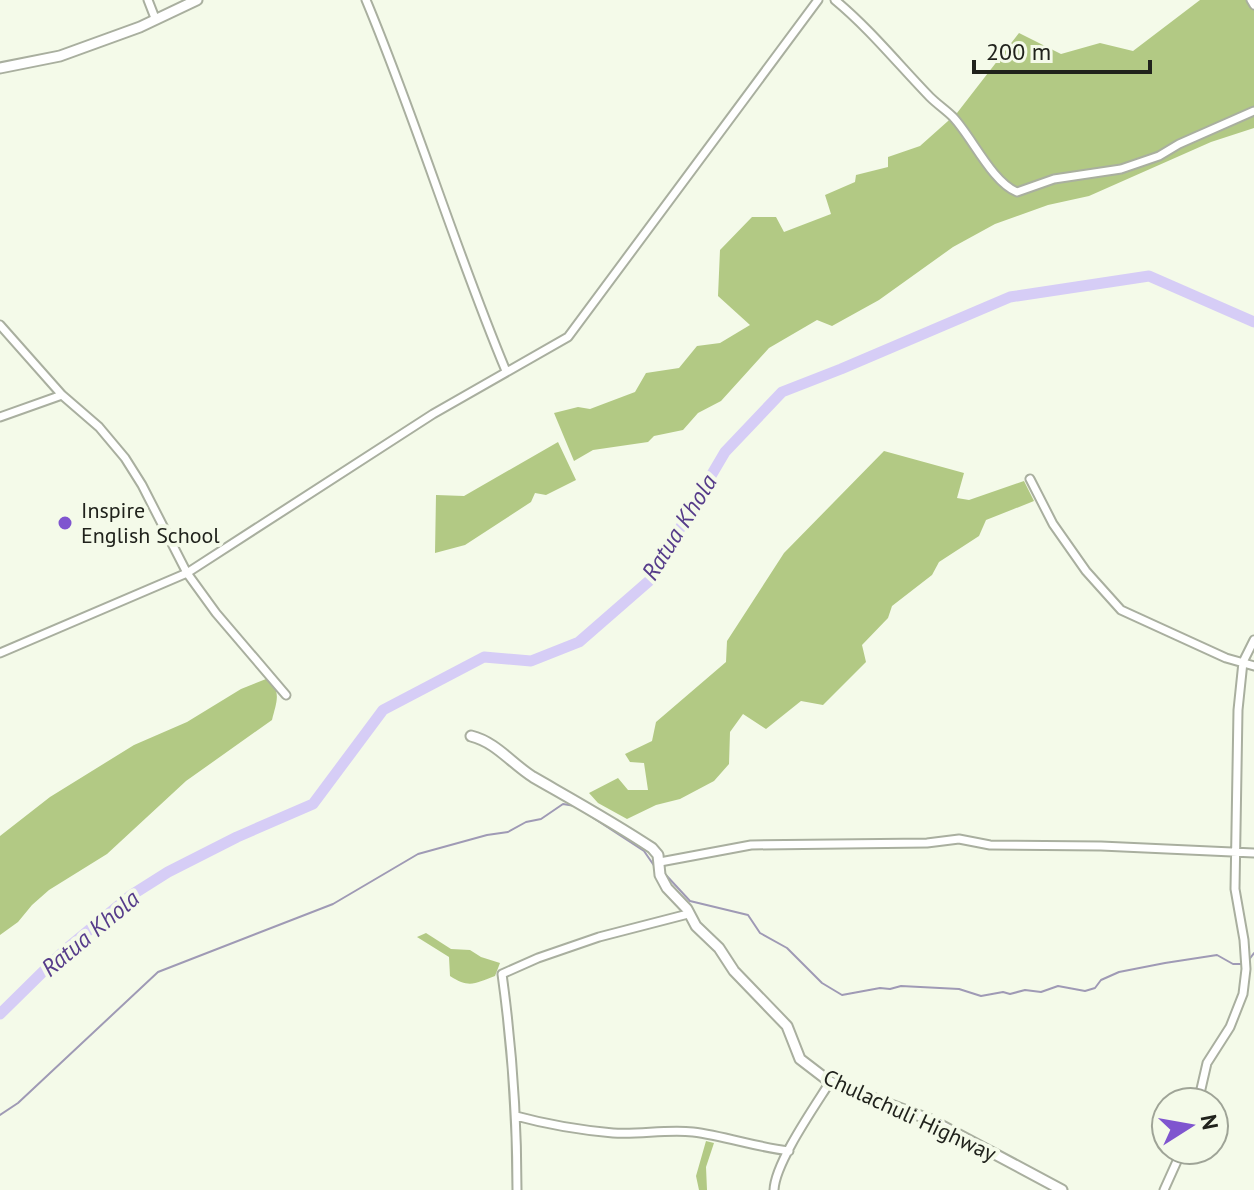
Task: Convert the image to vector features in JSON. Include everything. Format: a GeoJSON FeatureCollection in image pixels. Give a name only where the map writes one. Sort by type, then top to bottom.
{"type":"FeatureCollection","features":[{"type":"Feature","properties":{"kind":"street"},"geometry":{"type":"LineString","coordinates":[[148,0],[155,18]]}},
{"type":"Feature","properties":{"kind":"street"},"geometry":{"type":"LineString","coordinates":[[0,68],[60,56],[132,30],[197,0]]}},
{"type":"Feature","properties":{"kind":"street"},"geometry":{"type":"LineString","coordinates":[[366,0],[415,121],[463,262],[506,371]]}},
{"type":"Feature","properties":{"kind":"street"},"geometry":{"type":"LineString","coordinates":[[0,653],[187,573],[419,423],[568,337],[818,0]]}},
{"type":"Feature","properties":{"kind":"street"},"geometry":{"type":"LineString","coordinates":[[835,0],[953,117],[997,174],[1017,192],[1054,179],[1121,169],[1254,111]]}},
{"type":"Feature","properties":{"kind":"street"},"geometry":{"type":"LineString","coordinates":[[0,325],[62,395],[99,427],[125,458],[187,573],[216,613],[286,695]]}},
{"type":"Feature","properties":{"kind":"street"},"geometry":{"type":"LineString","coordinates":[[0,417],[62,395]]}},
{"type":"Feature","properties":{"kind":"street"},"geometry":{"type":"LineString","coordinates":[[1030,479],[1053,524],[1077,560],[1121,610],[1226,658],[1254,666]]}},
{"type":"Feature","properties":{"kind":"street"},"geometry":{"type":"LineString","coordinates":[[1202,1086],[1207,1063],[1230,1027],[1243,994],[1246,969],[1235,889],[1238,710],[1243,662],[1254,640]]}},
{"type":"Feature","properties":{"kind":"street","name":"Chulachuli Highway"},"geometry":{"type":"LineString","coordinates":[[471,736],[490,743],[531,775],[652,848],[660,862],[662,881],[696,926],[719,948],[734,971],[787,1026],[800,1059],[830,1082],[931,1120],[1062,1190]]}},
{"type":"Feature","properties":{"kind":"street"},"geometry":{"type":"LineString","coordinates":[[660,862],[751,845],[927,843],[959,839],[990,845],[1254,853]]}},
{"type":"Feature","properties":{"kind":"street"},"geometry":{"type":"LineString","coordinates":[[517,1190],[511,1042],[502,974],[599,937],[688,914]]}},
{"type":"Feature","properties":{"kind":"street"},"geometry":{"type":"LineString","coordinates":[[774,1190],[775,1177],[830,1082]]}},
{"type":"Feature","properties":{"kind":"street"},"geometry":{"type":"LineString","coordinates":[[516,1116],[581,1131],[689,1132],[789,1151]]}},
{"type":"Feature","properties":{"kind":"street"},"geometry":{"type":"LineString","coordinates":[[1164,1190],[1175,1166]]}},
{"type":"Feature","properties":{"kind":"green space"},"geometry":{"type":"Polygon","coordinates":[[[1200,0],[1254,0],[1254,128],[1211,142],[1089,196],[1048,205],[995,224],[953,247],[879,300],[832,326],[817,320],[769,348],[721,401],[698,413],[683,430],[654,436],[648,442],[593,450],[574,461],[554,413],[578,407],[590,409],[635,392],[646,373],[679,368],[697,346],[720,343],[750,325],[718,296],[720,250],[752,217],[776,217],[784,232],[831,214],[825,195],[855,182],[856,175],[888,167],[888,157],[920,146],[957,113],[1019,33],[1061,54],[1100,43],[1133,51],[1200,0]]]}},
{"type":"Feature","properties":{"kind":"green space"},"geometry":{"type":"Polygon","coordinates":[[[558,442],[576,480],[546,495],[535,493],[531,502],[465,545],[435,553],[436,495],[464,496],[558,442]]]}},
{"type":"Feature","properties":{"kind":"green space"},"geometry":{"type":"Polygon","coordinates":[[[884,451],[964,473],[957,498],[969,500],[1024,481],[1034,501],[986,520],[979,536],[939,562],[932,575],[892,606],[888,618],[862,645],[866,662],[823,705],[801,701],[766,729],[743,714],[730,732],[729,764],[714,781],[680,799],[656,805],[627,819],[598,803],[589,793],[618,778],[628,790],[648,790],[644,763],[630,762],[625,754],[652,741],[656,722],[726,662],[727,641],[784,553],[884,451]]]}},
{"type":"Feature","properties":{"kind":"green space"},"geometry":{"type":"Polygon","coordinates":[[[266,679],[276,692],[272,720],[186,781],[107,854],[49,890],[18,922],[0,935],[0,836],[50,797],[134,745],[187,722],[241,689],[266,679]]]}},
{"type":"Feature","properties":{"kind":"green space"},"geometry":{"type":"Polygon","coordinates":[[[426,933],[451,949],[470,950],[500,963],[495,976],[468,984],[450,976],[449,957],[417,937],[426,933]]]}},
{"type":"Feature","properties":{"kind":"green space"},"geometry":{"type":"Polygon","coordinates":[[[706,1141],[714,1143],[706,1167],[707,1190],[699,1190],[696,1176],[706,1141]]]}},
{"type":"Feature","properties":{"kind":"waterway","name":"Ratua Khola"},"geometry":{"type":"LineString","coordinates":[[0,1014],[65,950],[130,896],[168,872],[237,837],[313,804],[383,710],[484,657],[531,661],[579,642],[649,581],[725,452],[782,392],[1010,297],[1149,276],[1254,322]]}},
{"type":"Feature","properties":{"kind":"waterway"},"geometry":{"type":"LineString","coordinates":[[0,1115],[18,1103],[158,972],[333,904],[418,854],[508,832],[526,822],[541,819],[563,804],[575,806],[644,851],[655,867]]}},
{"type":"Feature","properties":{"kind":"waterway"},"geometry":{"type":"LineString","coordinates":[[665,874],[690,901],[748,915],[760,933],[787,948],[822,983],[842,995],[901,986],[959,989],[981,996],[1025,990],[1041,992],[1058,986],[1085,991],[1119,972],[1165,963],[1217,955],[1233,964],[1241,964]]}},
{"type":"Feature","properties":{"kind":"waterway"},"geometry":{"type":"LineString","coordinates":[[1248,961],[1254,953]]}},
{"type":"Feature","properties":{"kind":"place","name":"Inspire English School"},"geometry":{"type":"Point","coordinates":[65,523]}}]}
